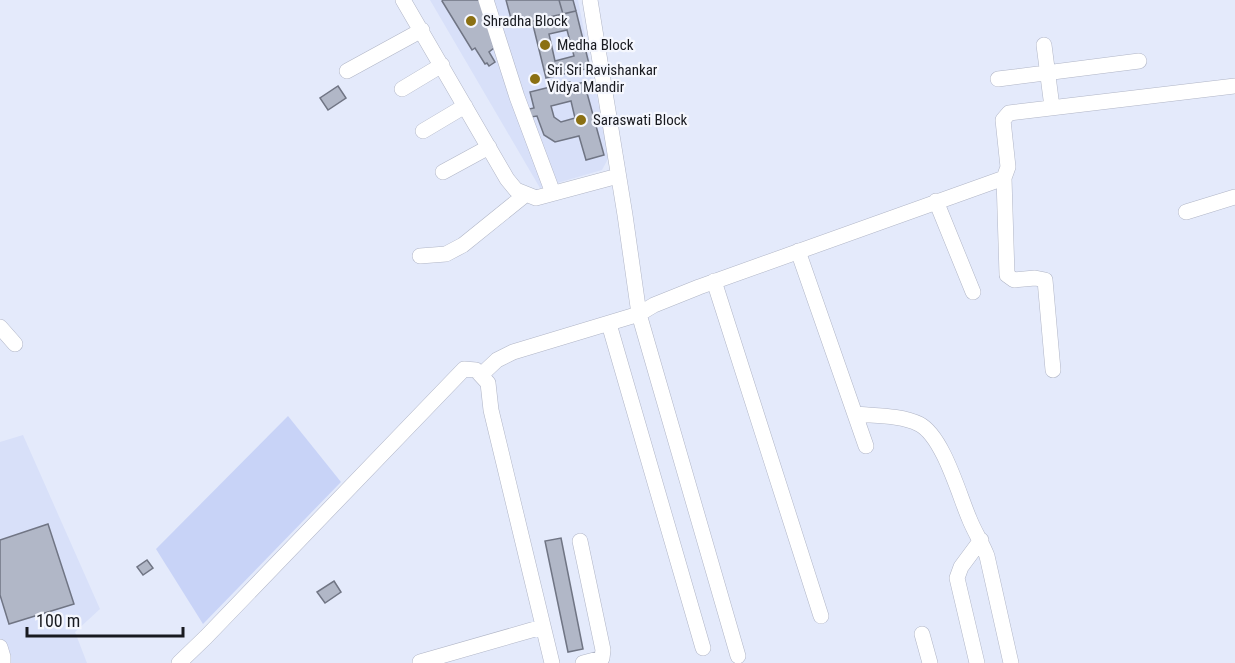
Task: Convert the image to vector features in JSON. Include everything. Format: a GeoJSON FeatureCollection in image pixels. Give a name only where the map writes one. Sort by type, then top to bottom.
{"type":"FeatureCollection","features":[{"type":"Feature","properties":{"kind":"street"},"geometry":{"type":"LineString","coordinates":[[403,0],[507,179],[516,190],[536,198],[618,176]]}},
{"type":"Feature","properties":{"kind":"street"},"geometry":{"type":"LineString","coordinates":[[486,0],[517,97],[553,193]]}},
{"type":"Feature","properties":{"kind":"street"},"geometry":{"type":"LineString","coordinates":[[590,0],[639,314],[738,656]]}},
{"type":"Feature","properties":{"kind":"street"},"geometry":{"type":"LineString","coordinates":[[347,71],[422,30]]}},
{"type":"Feature","properties":{"kind":"street"},"geometry":{"type":"LineString","coordinates":[[1044,45],[1052,107]]}},
{"type":"Feature","properties":{"kind":"street"},"geometry":{"type":"LineString","coordinates":[[998,79],[1139,61]]}},
{"type":"Feature","properties":{"kind":"street"},"geometry":{"type":"LineString","coordinates":[[402,89],[442,65]]}},
{"type":"Feature","properties":{"kind":"street"},"geometry":{"type":"LineString","coordinates":[[1053,370],[1045,280],[1035,278],[1014,280],[1007,275],[1004,178],[1008,167],[1002,120],[1017,111],[1235,86]]}},
{"type":"Feature","properties":{"kind":"street"},"geometry":{"type":"LineString","coordinates":[[423,131],[465,106]]}},
{"type":"Feature","properties":{"kind":"street"},"geometry":{"type":"LineString","coordinates":[[443,172],[489,147]]}},
{"type":"Feature","properties":{"kind":"street"},"geometry":{"type":"LineString","coordinates":[[481,375],[497,360],[513,352],[639,314],[654,305],[714,281],[1004,178]]}},
{"type":"Feature","properties":{"kind":"street"},"geometry":{"type":"LineString","coordinates":[[420,256],[446,254],[463,245],[525,195]]}},
{"type":"Feature","properties":{"kind":"street"},"geometry":{"type":"LineString","coordinates":[[936,201],[974,292]]}},
{"type":"Feature","properties":{"kind":"street"},"geometry":{"type":"LineString","coordinates":[[1186,212],[1233,202]]}},
{"type":"Feature","properties":{"kind":"street"},"geometry":{"type":"LineString","coordinates":[[798,251],[866,446]]}},
{"type":"Feature","properties":{"kind":"street"},"geometry":{"type":"LineString","coordinates":[[714,281],[821,616]]}},
{"type":"Feature","properties":{"kind":"street"},"geometry":{"type":"LineString","coordinates":[[609,324],[703,648]]}},
{"type":"Feature","properties":{"kind":"street"},"geometry":{"type":"LineString","coordinates":[[0,327],[15,344]]}},
{"type":"Feature","properties":{"kind":"street"},"geometry":{"type":"LineString","coordinates":[[179,663],[464,369],[476,370],[488,383],[491,410],[552,663]]}},
{"type":"Feature","properties":{"kind":"street"},"geometry":{"type":"LineString","coordinates":[[855,414],[900,419],[920,425],[933,438],[954,473],[969,519],[987,556],[1011,663]]}},
{"type":"Feature","properties":{"kind":"street"},"geometry":{"type":"LineString","coordinates":[[977,663],[957,578],[961,567],[981,540]]}},
{"type":"Feature","properties":{"kind":"street"},"geometry":{"type":"LineString","coordinates":[[580,542],[603,650],[602,658],[583,663]]}},
{"type":"Feature","properties":{"kind":"street"},"geometry":{"type":"LineString","coordinates":[[420,662],[542,627]]}},
{"type":"Feature","properties":{"kind":"street"},"geometry":{"type":"LineString","coordinates":[[922,634],[930,663]]}},
{"type":"Feature","properties":{"kind":"street"},"geometry":{"type":"LineString","coordinates":[[0,647],[3,663]]}},
{"type":"Feature","properties":{"kind":"shaded area","name":"Sri Sri Ravishankar Vidya Mandir"},"geometry":{"type":"Polygon","coordinates":[[[430,0],[578,0],[609,157],[602,170],[540,188],[430,0]]]}},
{"type":"Feature","properties":{"kind":"shaded area"},"geometry":{"type":"Polygon","coordinates":[[[288,416],[341,482],[203,624],[156,549],[288,416]]]}},
{"type":"Feature","properties":{"kind":"shaded area"},"geometry":{"type":"Polygon","coordinates":[[[23,435],[100,609],[75,632],[87,663],[0,663],[0,442],[23,435]]]}},
{"type":"Feature","properties":{"kind":"building","name":"Shradha Block"},"geometry":{"type":"Polygon","coordinates":[[[443,0],[480,0],[494,48],[489,52],[495,62],[489,66],[485,64],[475,48],[472,50],[443,0]]]}},
{"type":"Feature","properties":{"kind":"building"},"geometry":{"type":"Polygon","coordinates":[[[506,0],[559,0],[563,14],[513,26],[506,0]]]}},
{"type":"Feature","properties":{"kind":"building"},"geometry":{"type":"Polygon","coordinates":[[[559,0],[573,0],[576,11],[563,14],[559,0]]]}},
{"type":"Feature","properties":{"kind":"building","name":"Medha Block"},"geometry":{"type":"Polygon","coordinates":[[[576,11],[590,68],[546,78],[532,21],[576,11]],[[567,30],[549,34],[555,61],[574,56],[567,30]]]}},
{"type":"Feature","properties":{"kind":"building","name":"Saraswati Block"},"geometry":{"type":"Polygon","coordinates":[[[570,82],[571,86],[584,82],[604,155],[586,160],[579,136],[555,142],[544,135],[537,116],[531,117],[529,109],[534,108],[530,92],[570,82]],[[571,101],[551,106],[554,117],[561,122],[575,118],[571,101]]]}},
{"type":"Feature","properties":{"kind":"building"},"geometry":{"type":"Polygon","coordinates":[[[338,86],[346,98],[328,110],[320,98],[338,86]]]}},
{"type":"Feature","properties":{"kind":"building"},"geometry":{"type":"Polygon","coordinates":[[[48,524],[74,604],[9,624],[0,595],[0,540],[48,524]]]}},
{"type":"Feature","properties":{"kind":"building"},"geometry":{"type":"Polygon","coordinates":[[[561,538],[583,649],[568,652],[545,541],[561,538]]]}},
{"type":"Feature","properties":{"kind":"building"},"geometry":{"type":"Polygon","coordinates":[[[147,560],[153,568],[143,575],[137,567],[147,560]]]}},
{"type":"Feature","properties":{"kind":"building"},"geometry":{"type":"Polygon","coordinates":[[[334,581],[341,592],[325,603],[317,592],[334,581]]]}},
{"type":"Feature","properties":{"kind":"place","name":"Shradha Block"},"geometry":{"type":"Point","coordinates":[471,21]}},
{"type":"Feature","properties":{"kind":"place","name":"Medha Block"},"geometry":{"type":"Point","coordinates":[545,45]}},
{"type":"Feature","properties":{"kind":"place","name":"Sri Sri Ravishankar Vidya Mandir"},"geometry":{"type":"Point","coordinates":[535,79]}},
{"type":"Feature","properties":{"kind":"place","name":"Saraswati Block"},"geometry":{"type":"Point","coordinates":[581,120]}}]}
